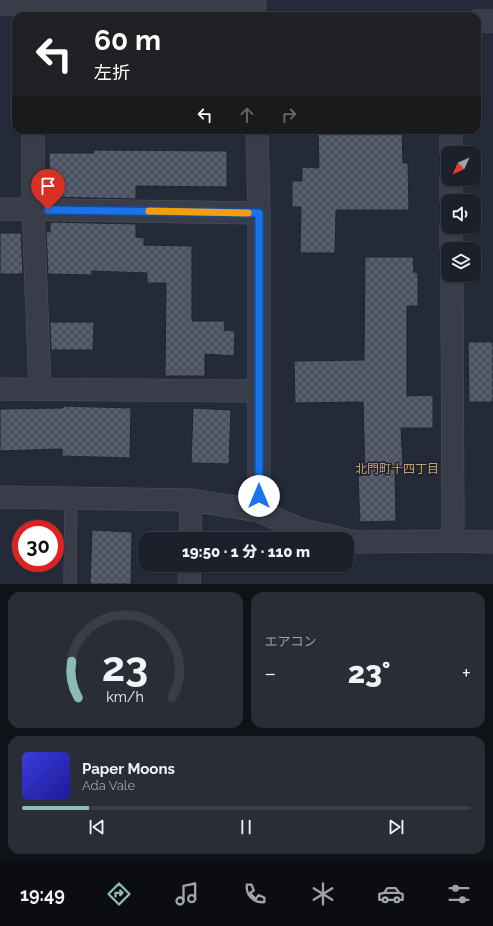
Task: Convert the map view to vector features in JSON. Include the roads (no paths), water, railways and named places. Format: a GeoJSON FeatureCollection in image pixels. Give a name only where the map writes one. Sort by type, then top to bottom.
{"type":"FeatureCollection","features":[{"type":"Feature","properties":{"kind":"street"},"geometry":{"type":"LineString","coordinates":[[0,4],[34,7],[255,7]]}},
{"type":"Feature","properties":{"kind":"street"},"geometry":{"type":"LineString","coordinates":[[481,21],[493,21]]}},
{"type":"Feature","properties":{"kind":"street"},"geometry":{"type":"LineString","coordinates":[[33,134],[33,210],[40,389]]}},
{"type":"Feature","properties":{"kind":"street"},"geometry":{"type":"LineString","coordinates":[[257,134],[259,213],[259,511]]}},
{"type":"Feature","properties":{"kind":"street"},"geometry":{"type":"LineString","coordinates":[[451,134],[451,146]]}},
{"type":"Feature","properties":{"kind":"street"},"geometry":{"type":"LineString","coordinates":[[0,209],[259,213]]}},
{"type":"Feature","properties":{"kind":"street"},"geometry":{"type":"LineString","coordinates":[[452,282],[454,541]]}},
{"type":"Feature","properties":{"kind":"street"},"geometry":{"type":"LineString","coordinates":[[0,389],[259,391]]}},
{"type":"Feature","properties":{"kind":"street"},"geometry":{"type":"LineString","coordinates":[[0,497],[191,500],[259,511],[302,530],[311,532]]}},
{"type":"Feature","properties":{"kind":"street"},"geometry":{"type":"LineString","coordinates":[[190,532],[191,500]]}},
{"type":"Feature","properties":{"kind":"street"},"geometry":{"type":"LineString","coordinates":[[354,541],[493,542]]}},
{"type":"Feature","properties":{"kind":"street"},"geometry":{"type":"LineString","coordinates":[[190,572],[190,584]]}},
{"type":"Feature","properties":{"kind":"lane"},"geometry":{"type":"LineString","coordinates":[[70,584],[71,498]]}},
{"type":"Feature","properties":{"kind":"district","name":"北門町十四丁目"},"geometry":{"type":"Point","coordinates":[397,469]}}]}
